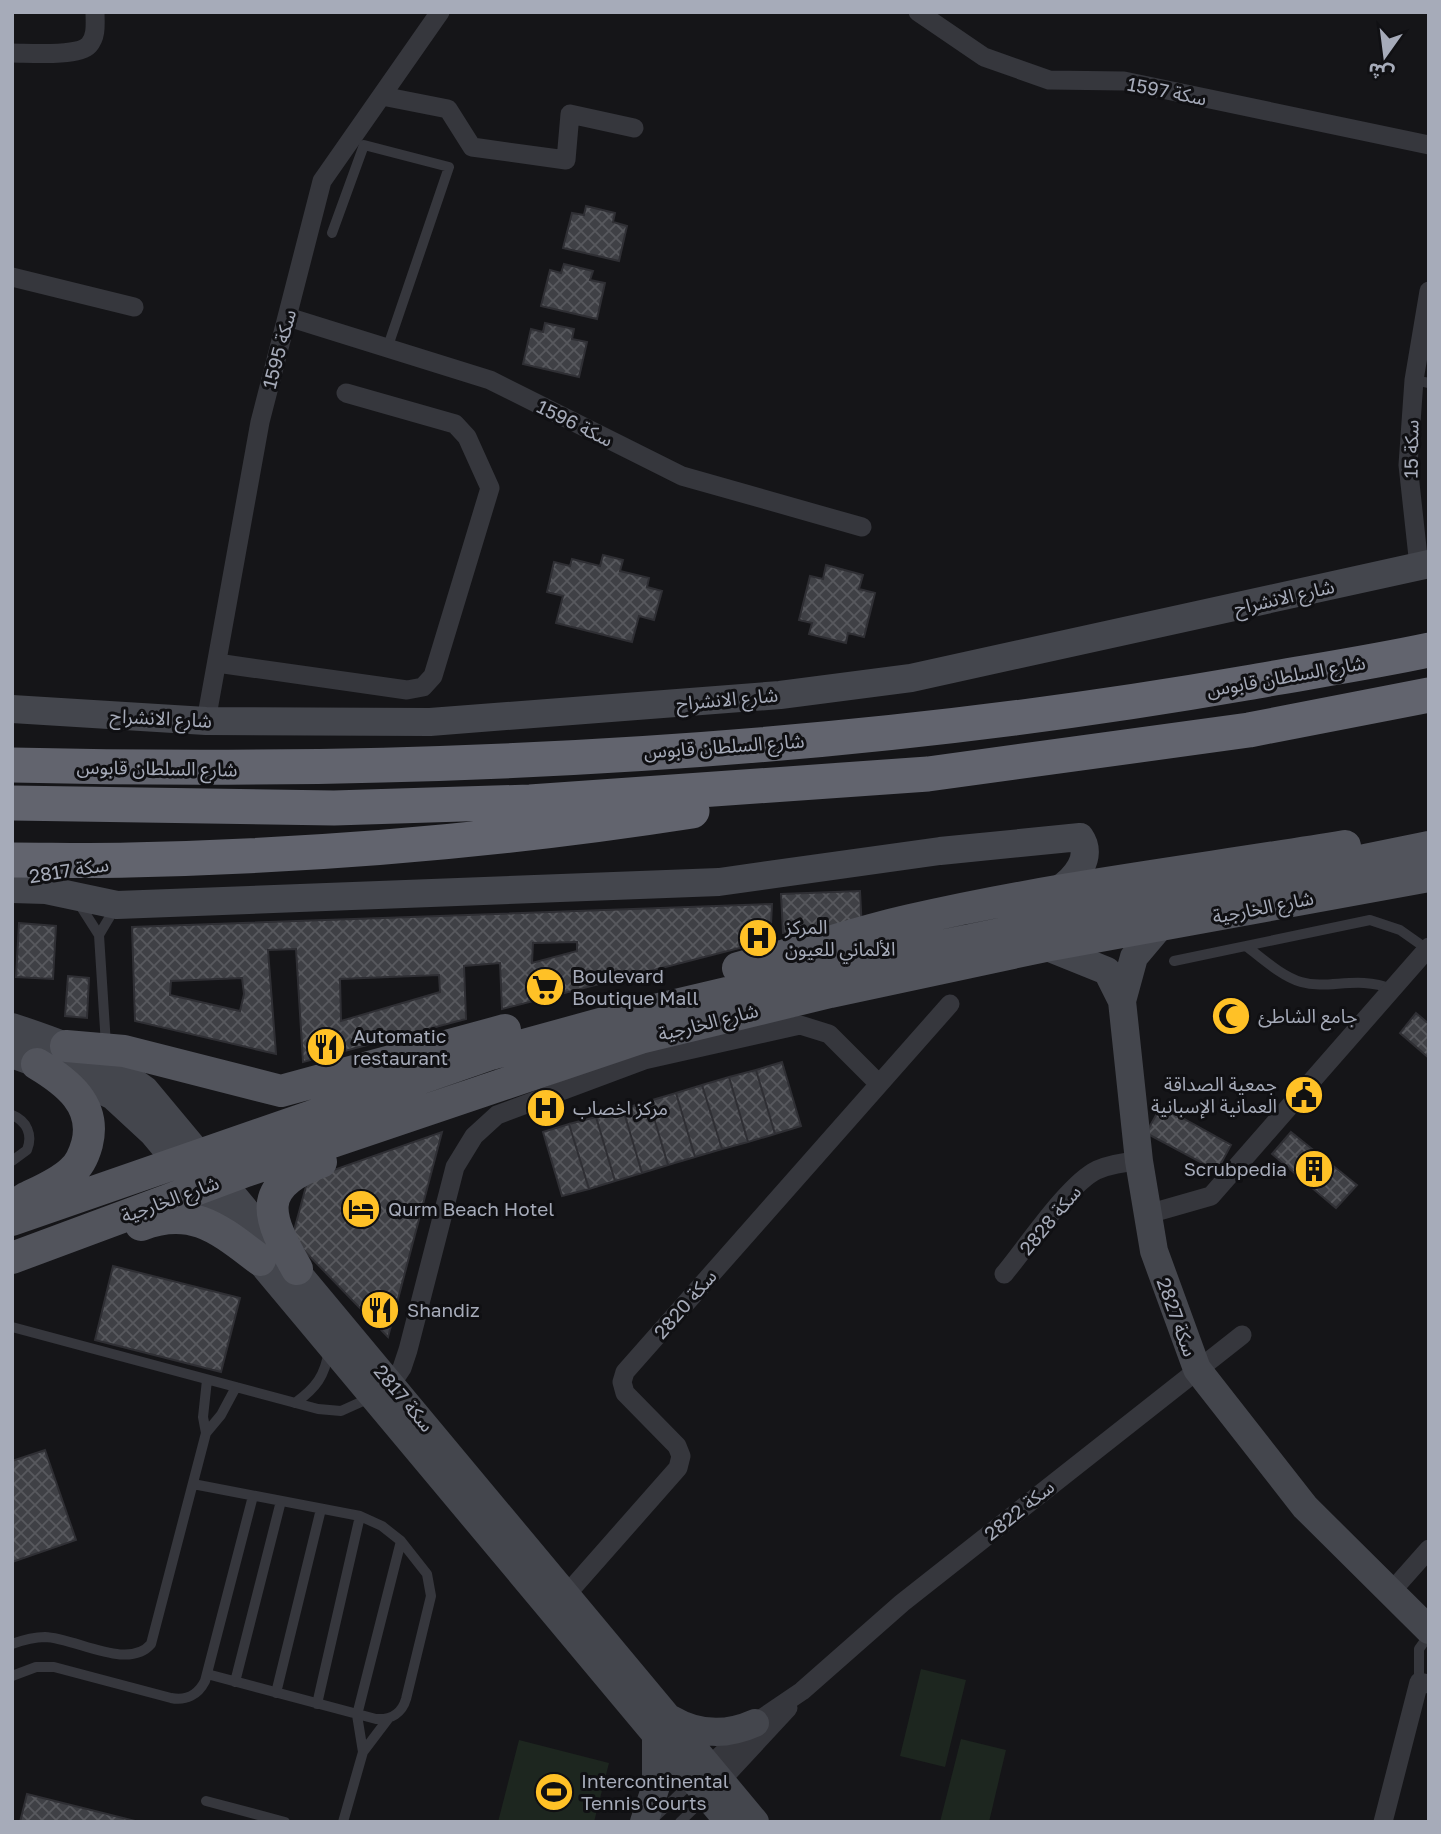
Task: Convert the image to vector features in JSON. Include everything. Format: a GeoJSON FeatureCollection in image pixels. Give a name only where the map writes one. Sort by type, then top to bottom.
{"type":"FeatureCollection","features":[{"type":"Feature","properties":{"kind":"highway","name":"شارع السلطان قابوس"},"geometry":{"type":"LineString","coordinates":[[12,765],[193,770],[424,766],[917,732],[1154,699],[1429,650]]}},
{"type":"Feature","properties":{"kind":"highway","name":"شارع السلطان قابوس"},"geometry":{"type":"LineString","coordinates":[[12,803],[347,808],[530,802],[928,774],[1248,730],[1429,695]]}},
{"type":"Feature","properties":{"kind":"highway"},"geometry":{"type":"LineString","coordinates":[[12,860],[126,860],[356,850],[610,823],[928,774]]}},
{"type":"Feature","properties":{"kind":"main road"},"geometry":{"type":"LineString","coordinates":[[66,1046],[106,1049],[281,1091],[780,958],[844,936],[1058,890],[1429,831]]}},
{"type":"Feature","properties":{"kind":"main road","name":"شارع الخارجية"},"geometry":{"type":"LineString","coordinates":[[12,1220],[491,1054],[633,1015],[828,969],[1429,847]]}},
{"type":"Feature","properties":{"kind":"main road","name":"شارع الخارجية"},"geometry":{"type":"LineString","coordinates":[[20,1256],[211,1184],[640,1038],[830,992],[1045,946],[1429,876]]}},
{"type":"Feature","properties":{"kind":"main road"},"geometry":{"type":"LineString","coordinates":[[828,969],[847,956],[927,932],[976,907]]}},
{"type":"Feature","properties":{"kind":"main road"},"geometry":{"type":"LineString","coordinates":[[12,1204],[71,1173],[85,1155],[89,1139],[87,1111],[78,1095],[62,1079],[20,1060]]}},
{"type":"Feature","properties":{"kind":"main road"},"geometry":{"type":"LineString","coordinates":[[297,1269],[273,1225],[272,1209],[276,1192],[285,1180],[303,1169],[430,1122],[477,1094]]}},
{"type":"Feature","properties":{"kind":"main road"},"geometry":{"type":"LineString","coordinates":[[20,1256],[177,1217],[218,1228],[260,1260]]}},
{"type":"Feature","properties":{"kind":"street"},"geometry":{"type":"LineString","coordinates":[[12,53],[77,52],[89,44],[95,30],[95,12]]}},
{"type":"Feature","properties":{"kind":"street","name":"سكة 1595"},"geometry":{"type":"LineString","coordinates":[[206,720],[260,422],[322,181],[440,12]]}},
{"type":"Feature","properties":{"kind":"street","name":"سكة 1597"},"geometry":{"type":"LineString","coordinates":[[918,12],[984,57],[1049,80],[1124,81],[1429,145]]}},
{"type":"Feature","properties":{"kind":"street"},"geometry":{"type":"LineString","coordinates":[[382,96],[448,108],[472,147],[566,160],[570,114],[634,128]]}},
{"type":"Feature","properties":{"kind":"street"},"geometry":{"type":"LineString","coordinates":[[12,277],[134,307]]}},
{"type":"Feature","properties":{"kind":"street","name":"سكة 15"},"geometry":{"type":"LineString","coordinates":[[1424,565],[1408,465],[1421,382],[1428,298]]}},
{"type":"Feature","properties":{"kind":"street","name":"سكة 1596"},"geometry":{"type":"LineString","coordinates":[[288,317],[490,380],[682,476],[862,527]]}},
{"type":"Feature","properties":{"kind":"street"},"geometry":{"type":"LineString","coordinates":[[217,663],[407,690],[423,687],[433,676],[490,488],[467,437],[455,424],[346,393]]}},
{"type":"Feature","properties":{"kind":"street","name":"شارع الانشراح"},"geometry":{"type":"LineString","coordinates":[[12,709],[206,720],[430,722],[780,695],[911,678],[1424,565]]}},
{"type":"Feature","properties":{"kind":"street"},"geometry":{"type":"LineString","coordinates":[[12,889],[46,890],[117,905],[719,881],[940,851],[1080,837],[1083,849],[1081,865],[1072,881],[1058,890]]}},
{"type":"Feature","properties":{"kind":"street","name":"سكة 2817"},"geometry":{"type":"LineString","coordinates":[[12,879],[51,870],[126,860]]}},
{"type":"Feature","properties":{"kind":"street","name":"سكة 2827"},"geometry":{"type":"LineString","coordinates":[[1122,1001],[1134,957],[1161,925]]}},
{"type":"Feature","properties":{"kind":"street","name":"سكة 2827"},"geometry":{"type":"LineString","coordinates":[[1045,946],[1107,971],[1122,1001],[1139,1161],[1154,1251],[1197,1369],[1304,1507],[1429,1632]]}},
{"type":"Feature","properties":{"kind":"street"},"geometry":{"type":"LineString","coordinates":[[1148,1214],[1211,1196],[1428,948]]}},
{"type":"Feature","properties":{"kind":"street","name":"سكة 2820"},"geometry":{"type":"LineString","coordinates":[[559,1603],[678,1468],[681,1456],[677,1446],[625,1392],[622,1382],[625,1372],[950,1003]]}},
{"type":"Feature","properties":{"kind":"street"},"geometry":{"type":"LineString","coordinates":[[382,1390],[408,1350],[455,1167],[474,1136],[497,1115],[644,1060],[800,1025],[829,1034],[878,1083]]}},
{"type":"Feature","properties":{"kind":"street","name":"سكة 2817"},"geometry":{"type":"LineString","coordinates":[[12,1027],[66,1046],[116,1068],[145,1090],[189,1158],[211,1184],[297,1269],[382,1390],[663,1728],[708,1781],[755,1822]]}},
{"type":"Feature","properties":{"kind":"street","name":"سكة 2817"},"geometry":{"type":"LineString","coordinates":[[20,1060],[113,1096],[153,1133],[189,1158]]}},
{"type":"Feature","properties":{"kind":"street","name":"سكة 2828"},"geometry":{"type":"LineString","coordinates":[[1004,1275],[1079,1184],[1096,1170],[1121,1162],[1139,1161]]}},
{"type":"Feature","properties":{"kind":"street","name":"سكة 2817"},"geometry":{"type":"LineString","coordinates":[[211,1184],[260,1260],[330,1345],[382,1390]]}},
{"type":"Feature","properties":{"kind":"street","name":"سكة 2822"},"geometry":{"type":"LineString","coordinates":[[708,1781],[802,1691],[902,1603],[1242,1335]]}},
{"type":"Feature","properties":{"kind":"street"},"geometry":{"type":"LineString","coordinates":[[1390,1593],[1429,1549]]}},
{"type":"Feature","properties":{"kind":"street"},"geometry":{"type":"LineString","coordinates":[[1383,1822],[1424,1683]]}},
{"type":"Feature","properties":{"kind":"street","name":"سكة 2822"},"geometry":{"type":"LineString","coordinates":[[708,1781],[755,1723],[802,1691]]}},
{"type":"Feature","properties":{"kind":"street"},"geometry":{"type":"LineString","coordinates":[[644,1822],[656,1786],[663,1728],[734,1731],[755,1723]]}},
{"type":"Feature","properties":{"kind":"street","name":"سكة 2817"},"geometry":{"type":"LineString","coordinates":[[708,1781],[729,1822]]}},
{"type":"Feature","properties":{"kind":"lane"},"geometry":{"type":"LineString","coordinates":[[332,233],[364,145],[449,167],[388,346]]}},
{"type":"Feature","properties":{"kind":"lane"},"geometry":{"type":"LineString","coordinates":[[75,898],[99,935],[104,975],[106,1049]]}},
{"type":"Feature","properties":{"kind":"lane"},"geometry":{"type":"LineString","coordinates":[[99,935],[117,905]]}},
{"type":"Feature","properties":{"kind":"lane"},"geometry":{"type":"LineString","coordinates":[[1174,961],[1370,920],[1400,930],[1428,948]]}},
{"type":"Feature","properties":{"kind":"lane"},"geometry":{"type":"LineString","coordinates":[[1246,946],[1293,979],[1304,983],[1373,981],[1392,989]]}},
{"type":"Feature","properties":{"kind":"lane"},"geometry":{"type":"LineString","coordinates":[[12,1115],[23,1122],[30,1135],[27,1150],[12,1161]]}},
{"type":"Feature","properties":{"kind":"lane"},"geometry":{"type":"LineString","coordinates":[[12,1327],[295,1403],[341,1411],[382,1390]]}},
{"type":"Feature","properties":{"kind":"lane"},"geometry":{"type":"LineString","coordinates":[[295,1403],[312,1392],[320,1380],[330,1345]]}},
{"type":"Feature","properties":{"kind":"lane"},"geometry":{"type":"LineString","coordinates":[[12,1644],[45,1637],[131,1656],[146,1650],[154,1637],[206,1433],[203,1417],[207,1380]]}},
{"type":"Feature","properties":{"kind":"lane"},"geometry":{"type":"LineString","coordinates":[[206,1433],[221,1415],[236,1387]]}},
{"type":"Feature","properties":{"kind":"lane"},"geometry":{"type":"LineString","coordinates":[[193,1484],[360,1516],[382,1526],[401,1541],[427,1574],[431,1596],[404,1706],[388,1719],[363,1752],[344,1822]]}},
{"type":"Feature","properties":{"kind":"lane"},"geometry":{"type":"LineString","coordinates":[[12,1676],[36,1667],[54,1667],[178,1699],[197,1693],[207,1674],[253,1496]]}},
{"type":"Feature","properties":{"kind":"lane"},"geometry":{"type":"LineString","coordinates":[[235,1682],[281,1501]]}},
{"type":"Feature","properties":{"kind":"lane"},"geometry":{"type":"LineString","coordinates":[[276,1693],[321,1509]]}},
{"type":"Feature","properties":{"kind":"lane"},"geometry":{"type":"LineString","coordinates":[[317,1704],[360,1516]]}},
{"type":"Feature","properties":{"kind":"lane"},"geometry":{"type":"LineString","coordinates":[[363,1752],[357,1715],[401,1541]]}},
{"type":"Feature","properties":{"kind":"lane"},"geometry":{"type":"LineString","coordinates":[[1424,1683],[1419,1650],[1429,1632]]}},
{"type":"Feature","properties":{"kind":"lane"},"geometry":{"type":"LineString","coordinates":[[207,1674],[357,1715],[388,1719]]}},
{"type":"Feature","properties":{"kind":"lane"},"geometry":{"type":"LineString","coordinates":[[650,1822],[708,1781]]}},
{"type":"Feature","properties":{"kind":"lane"},"geometry":{"type":"LineString","coordinates":[[680,1822],[708,1781]]}},
{"type":"Feature","properties":{"kind":"lane"},"geometry":{"type":"LineString","coordinates":[[206,1801],[259,1819],[285,1822]]}},
{"type":"Feature","properties":{"kind":"shaded area"},"geometry":{"type":"Polygon","coordinates":[[[921,1669],[966,1680],[945,1767],[900,1756],[921,1669]]]}},
{"type":"Feature","properties":{"kind":"shaded area"},"geometry":{"type":"Polygon","coordinates":[[[961,1739],[1006,1750],[989,1822],[940,1822],[961,1739]]]}},
{"type":"Feature","properties":{"kind":"shaded area","name":"Intercontinental Tennis Courts"},"geometry":{"type":"Polygon","coordinates":[[[519,1740],[609,1763],[594,1822],[498,1822],[519,1740]]]}},
{"type":"Feature","properties":{"kind":"building"},"geometry":{"type":"Polygon","coordinates":[[[586,206],[615,213],[613,222],[627,226],[619,261],[563,248],[572,213],[584,215],[586,206]]]}},
{"type":"Feature","properties":{"kind":"building"},"geometry":{"type":"Polygon","coordinates":[[[564,264],[593,271],[590,280],[605,283],[597,319],[541,306],[550,270],[561,273],[564,264]]]}},
{"type":"Feature","properties":{"kind":"building"},"geometry":{"type":"Polygon","coordinates":[[[545,323],[574,329],[572,339],[587,342],[579,377],[523,364],[531,329],[543,332],[545,323]]]}},
{"type":"Feature","properties":{"kind":"building"},"geometry":{"type":"Polygon","coordinates":[[[603,555],[623,560],[620,571],[649,578],[647,587],[662,591],[654,620],[639,616],[632,642],[556,623],[563,596],[547,592],[554,562],[570,566],[572,559],[600,566],[603,555]]]}},
{"type":"Feature","properties":{"kind":"building"},"geometry":{"type":"Polygon","coordinates":[[[826,565],[863,575],[859,589],[875,593],[864,637],[848,633],[846,643],[809,634],[812,623],[799,620],[810,576],[823,579],[826,565]]]}},
{"type":"Feature","properties":{"kind":"building"},"geometry":{"type":"Polygon","coordinates":[[[860,891],[862,930],[783,933],[781,894],[860,891]]]}},
{"type":"Feature","properties":{"kind":"building","name":"Boulevard Boutique Mall"},"geometry":{"type":"Polygon","coordinates":[[[772,904],[770,946],[751,945],[502,1009],[500,963],[464,966],[466,1019],[303,1062],[296,949],[268,950],[276,1054],[135,1021],[132,927],[772,904]],[[577,942],[533,943],[532,963],[577,951],[577,942]],[[439,975],[340,979],[341,1021],[440,992],[439,975]],[[242,978],[171,981],[170,995],[240,1011],[244,994],[242,978]]]}},
{"type":"Feature","properties":{"kind":"building"},"geometry":{"type":"Polygon","coordinates":[[[19,923],[56,926],[53,979],[16,977],[19,923]]]}},
{"type":"Feature","properties":{"kind":"building"},"geometry":{"type":"Polygon","coordinates":[[[68,976],[89,978],[87,1018],[65,1016],[68,976]]]}},
{"type":"Feature","properties":{"kind":"building"},"geometry":{"type":"Polygon","coordinates":[[[1416,1013],[1429,1024],[1429,1058],[1400,1033],[1416,1013]]]}},
{"type":"Feature","properties":{"kind":"building"},"geometry":{"type":"Polygon","coordinates":[[[782,1062],[801,1126],[775,1134],[756,1070],[782,1062]]]}},
{"type":"Feature","properties":{"kind":"building"},"geometry":{"type":"Polygon","coordinates":[[[756,1070],[775,1134],[748,1142],[729,1077],[756,1070]]]}},
{"type":"Feature","properties":{"kind":"building"},"geometry":{"type":"Polygon","coordinates":[[[729,1077],[748,1142],[722,1149],[702,1085],[729,1077]]]}},
{"type":"Feature","properties":{"kind":"building"},"geometry":{"type":"Polygon","coordinates":[[[702,1085],[722,1149],[695,1157],[676,1093],[702,1085]]]}},
{"type":"Feature","properties":{"kind":"building"},"geometry":{"type":"Polygon","coordinates":[[[676,1093],[695,1157],[668,1165],[649,1101],[676,1093]]]}},
{"type":"Feature","properties":{"kind":"building"},"geometry":{"type":"Polygon","coordinates":[[[649,1101],[668,1165],[642,1173],[623,1109],[649,1101]]]}},
{"type":"Feature","properties":{"kind":"building"},"geometry":{"type":"Polygon","coordinates":[[[1161,1106],[1231,1145],[1217,1171],[1146,1133],[1161,1106]]]}},
{"type":"Feature","properties":{"kind":"building"},"geometry":{"type":"Polygon","coordinates":[[[623,1109],[642,1173],[615,1181],[596,1117],[623,1109]]]}},
{"type":"Feature","properties":{"kind":"building"},"geometry":{"type":"Polygon","coordinates":[[[596,1117],[615,1181],[589,1189],[569,1124],[596,1117]]]}},
{"type":"Feature","properties":{"kind":"building"},"geometry":{"type":"Polygon","coordinates":[[[569,1124],[589,1189],[562,1196],[543,1132],[569,1124]]]}},
{"type":"Feature","properties":{"kind":"building","name":"Qurm Beach Hotel"},"geometry":{"type":"Polygon","coordinates":[[[442,1132],[388,1337],[292,1238],[308,1179],[442,1132]]]}},
{"type":"Feature","properties":{"kind":"building","name":"Scrubpedia"},"geometry":{"type":"Polygon","coordinates":[[[1291,1132],[1357,1185],[1336,1208],[1272,1154],[1291,1132]]]}},
{"type":"Feature","properties":{"kind":"building"},"geometry":{"type":"Polygon","coordinates":[[[113,1266],[240,1298],[221,1372],[95,1340],[113,1266]]]}},
{"type":"Feature","properties":{"kind":"building"},"geometry":{"type":"Polygon","coordinates":[[[45,1450],[76,1540],[12,1562],[12,1461],[45,1450]]]}},
{"type":"Feature","properties":{"kind":"building"},"geometry":{"type":"Polygon","coordinates":[[[27,1794],[139,1822],[20,1822],[27,1794]]]}},
{"type":"Feature","properties":{"kind":"place","name":"المركز الألماني للعيون"},"geometry":{"type":"Point","coordinates":[758,938]}},
{"type":"Feature","properties":{"kind":"place","name":"Boulevard Boutique Mall"},"geometry":{"type":"Point","coordinates":[545,987]}},
{"type":"Feature","properties":{"kind":"place","name":"جامع الشاطئ"},"geometry":{"type":"Point","coordinates":[1231,1016]}},
{"type":"Feature","properties":{"kind":"place","name":"Automatic restaurant"},"geometry":{"type":"Point","coordinates":[326,1047]}},
{"type":"Feature","properties":{"kind":"place","name":"جمعية الصداقة العمانية الإسبانية"},"geometry":{"type":"Point","coordinates":[1304,1095]}},
{"type":"Feature","properties":{"kind":"place","name":"مركز اخصاب"},"geometry":{"type":"Point","coordinates":[546,1108]}},
{"type":"Feature","properties":{"kind":"place","name":"Scrubpedia"},"geometry":{"type":"Point","coordinates":[1314,1169]}},
{"type":"Feature","properties":{"kind":"place","name":"Qurm Beach Hotel"},"geometry":{"type":"Point","coordinates":[361,1209]}},
{"type":"Feature","properties":{"kind":"place","name":"Shandiz"},"geometry":{"type":"Point","coordinates":[380,1310]}},
{"type":"Feature","properties":{"kind":"place","name":"Intercontinental Tennis Courts"},"geometry":{"type":"Point","coordinates":[554,1792]}}]}
